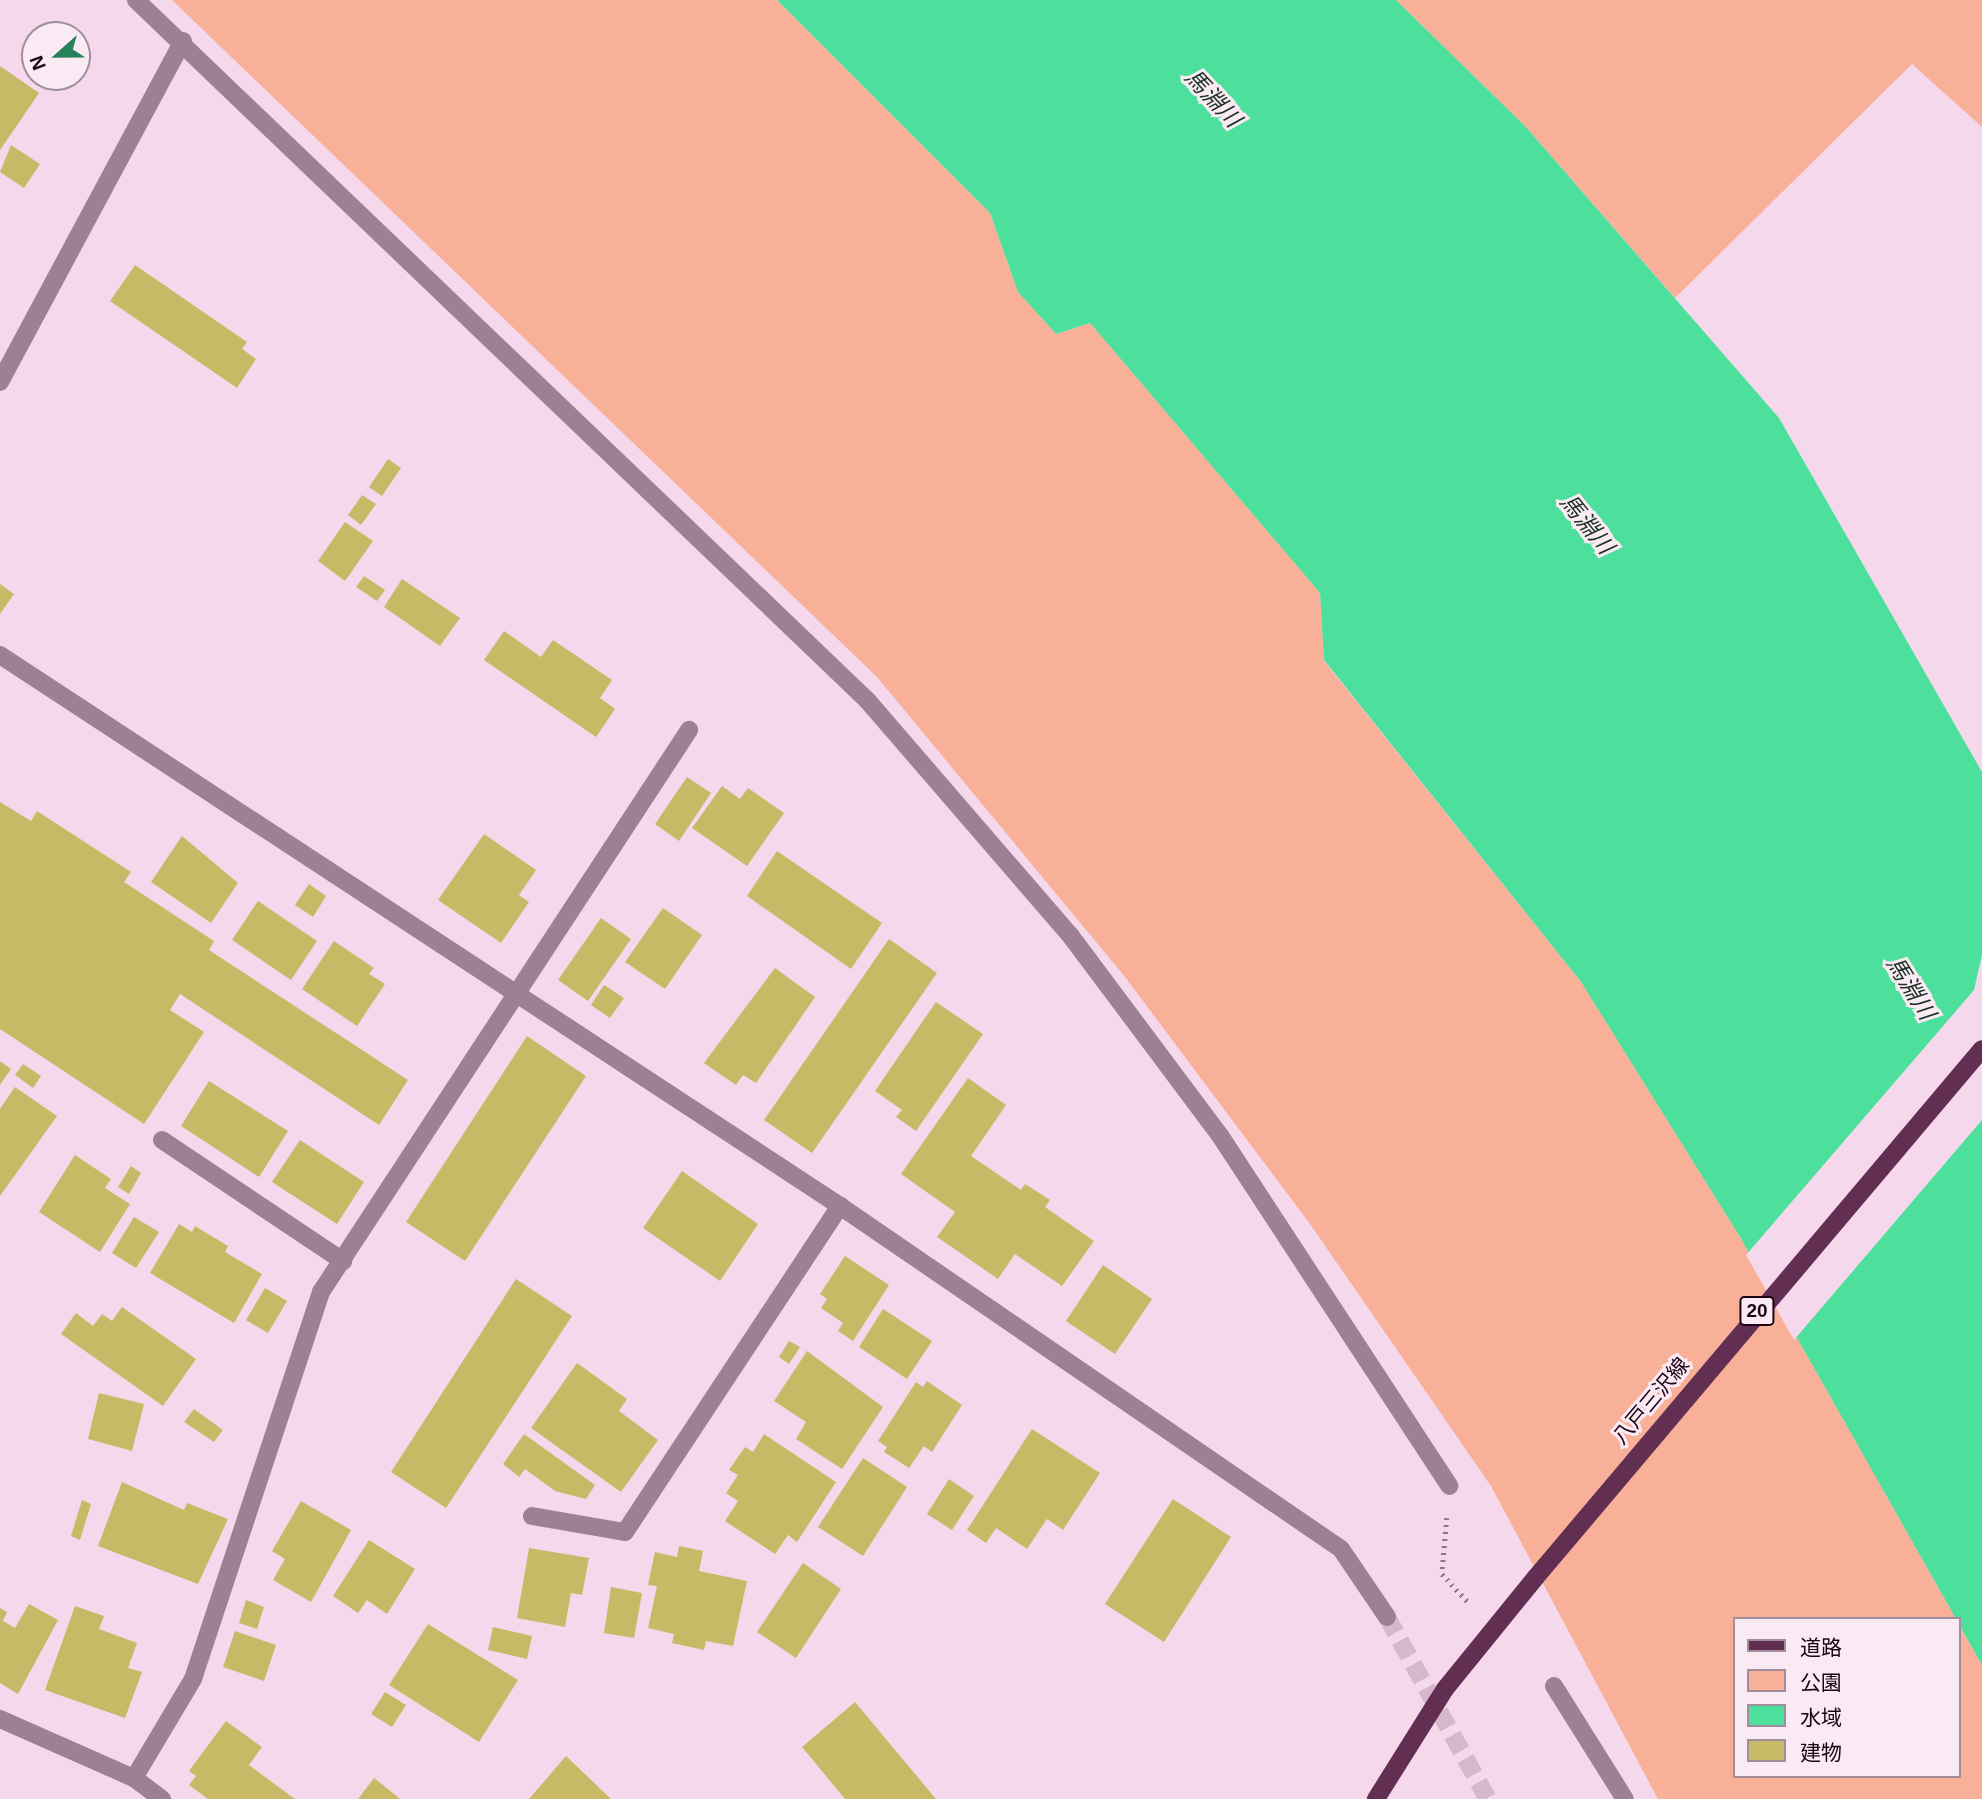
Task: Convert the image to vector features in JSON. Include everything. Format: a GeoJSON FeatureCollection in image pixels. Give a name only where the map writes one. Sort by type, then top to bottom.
{"type":"FeatureCollection","features":[{"type":"Feature","properties":{"kind":"main road","name":"八戸三沢線"},"geometry":{"type":"LineString","coordinates":[[1376,1799],[1445,1689],[1536,1577],[1982,1049]]}},
{"type":"Feature","properties":{"kind":"street"},"geometry":{"type":"LineString","coordinates":[[136,0],[183,41],[867,700],[1070,935],[1221,1137],[1449,1486]]}},
{"type":"Feature","properties":{"kind":"street"},"geometry":{"type":"LineString","coordinates":[[0,382],[183,41]]}},
{"type":"Feature","properties":{"kind":"street"},"geometry":{"type":"LineString","coordinates":[[0,654],[840,1206],[1341,1549],[1387,1617]]}},
{"type":"Feature","properties":{"kind":"street"},"geometry":{"type":"LineString","coordinates":[[134,1777],[193,1679],[321,1292],[689,730]]}},
{"type":"Feature","properties":{"kind":"street"},"geometry":{"type":"LineString","coordinates":[[162,1140],[343,1261]]}},
{"type":"Feature","properties":{"kind":"street"},"geometry":{"type":"LineString","coordinates":[[532,1516],[625,1532],[840,1206]]}},
{"type":"Feature","properties":{"kind":"street"},"geometry":{"type":"LineString","coordinates":[[1554,1686],[1625,1799]]}},
{"type":"Feature","properties":{"kind":"street"},"geometry":{"type":"LineString","coordinates":[[0,1719],[134,1777],[162,1799]]}},
{"type":"Feature","properties":{"kind":"path"},"geometry":{"type":"LineString","coordinates":[[1449,1486],[1442,1574],[1468,1602]]}},
{"type":"Feature","properties":{"kind":"green space"},"geometry":{"type":"Polygon","coordinates":[[[172,0],[777,0],[990,213],[1018,292],[1056,334],[1090,323],[1320,593],[1324,661],[1581,982],[1740,1237],[1955,1617],[1734,1617],[1734,1778],[1961,1778],[1961,1628],[1982,1665],[1982,1799],[1658,1799],[1491,1486],[1310,1224],[1125,977],[877,677],[172,0]]]}},
{"type":"Feature","properties":{"kind":"green space"},"geometry":{"type":"Polygon","coordinates":[[[1396,0],[1982,0],[1982,127],[1912,64],[1675,298],[1525,126],[1396,0]]]}},
{"type":"Feature","properties":{"kind":"water","name":"馬淵川"},"geometry":{"type":"Polygon","coordinates":[[[777,0],[1396,0],[1525,126],[1779,418],[1982,772],[1982,1665],[1961,1628],[1961,1617],[1955,1617],[1740,1237],[1581,982],[1324,660],[1320,593],[1090,323],[1056,334],[1018,292],[990,213],[777,0]]]}},
{"type":"Feature","properties":{"kind":"pier"},"geometry":{"type":"Polygon","coordinates":[[[1982,955],[1982,1120],[1794,1340],[1746,1255],[1974,990],[1982,955]]]}},
{"type":"Feature","properties":{"kind":"building"},"geometry":{"type":"Polygon","coordinates":[[[0,66],[21,81],[21,91],[39,93],[0,150],[0,66]]]}},
{"type":"Feature","properties":{"kind":"building"},"geometry":{"type":"Polygon","coordinates":[[[11,145],[40,164],[24,188],[0,172],[11,145]]]}},
{"type":"Feature","properties":{"kind":"building"},"geometry":{"type":"Polygon","coordinates":[[[135,265],[247,342],[242,349],[256,359],[237,388],[110,301],[135,265]]]}},
{"type":"Feature","properties":{"kind":"building"},"geometry":{"type":"Polygon","coordinates":[[[388,459],[401,468],[382,496],[369,487],[388,459]]]}},
{"type":"Feature","properties":{"kind":"building"},"geometry":{"type":"Polygon","coordinates":[[[362,495],[376,504],[361,525],[348,515],[362,495]]]}},
{"type":"Feature","properties":{"kind":"building"},"geometry":{"type":"Polygon","coordinates":[[[345,522],[373,541],[345,581],[318,561],[345,522]]]}},
{"type":"Feature","properties":{"kind":"building"},"geometry":{"type":"Polygon","coordinates":[[[364,576],[385,590],[377,601],[356,587],[364,576]]]}},
{"type":"Feature","properties":{"kind":"building"},"geometry":{"type":"Polygon","coordinates":[[[402,579],[460,618],[440,646],[384,607],[402,579]]]}},
{"type":"Feature","properties":{"kind":"building"},"geometry":{"type":"Polygon","coordinates":[[[0,584],[14,594],[0,614],[0,584]]]}},
{"type":"Feature","properties":{"kind":"building"},"geometry":{"type":"Polygon","coordinates":[[[504,631],[541,657],[553,640],[612,680],[600,698],[615,709],[596,737],[484,660],[504,631]]]}},
{"type":"Feature","properties":{"kind":"building"},"geometry":{"type":"Polygon","coordinates":[[[687,777],[711,793],[679,841],[655,824],[687,777]]]}},
{"type":"Feature","properties":{"kind":"building"},"geometry":{"type":"Polygon","coordinates":[[[722,786],[740,799],[748,788],[784,813],[747,866],[692,828],[722,786]]]}},
{"type":"Feature","properties":{"kind":"building"},"geometry":{"type":"Polygon","coordinates":[[[0,802],[31,821],[37,811],[131,872],[124,882],[214,941],[209,950],[408,1080],[379,1125],[180,994],[170,1010],[204,1032],[144,1124],[0,1029],[0,802]]]}},
{"type":"Feature","properties":{"kind":"building"},"geometry":{"type":"Polygon","coordinates":[[[484,834],[536,870],[519,895],[529,902],[501,943],[438,900],[484,834]]]}},
{"type":"Feature","properties":{"kind":"building"},"geometry":{"type":"Polygon","coordinates":[[[182,836],[238,883],[211,923],[151,882],[182,836]]]}},
{"type":"Feature","properties":{"kind":"building"},"geometry":{"type":"Polygon","coordinates":[[[777,851],[882,923],[851,969],[747,896],[777,851]]]}},
{"type":"Feature","properties":{"kind":"building"},"geometry":{"type":"Polygon","coordinates":[[[309,884],[326,896],[313,917],[295,905],[309,884]]]}},
{"type":"Feature","properties":{"kind":"building"},"geometry":{"type":"Polygon","coordinates":[[[258,901],[317,941],[291,980],[232,940],[258,901]]]}},
{"type":"Feature","properties":{"kind":"building"},"geometry":{"type":"Polygon","coordinates":[[[663,908],[702,935],[665,989],[625,962],[663,908]]]}},
{"type":"Feature","properties":{"kind":"building"},"geometry":{"type":"Polygon","coordinates":[[[601,918],[631,939],[588,1001],[558,980],[601,918]]]}},
{"type":"Feature","properties":{"kind":"building"},"geometry":{"type":"Polygon","coordinates":[[[889,939],[937,973],[812,1153],[764,1120],[889,939]]]}},
{"type":"Feature","properties":{"kind":"building"},"geometry":{"type":"Polygon","coordinates":[[[334,941],[374,968],[369,974],[385,984],[357,1026],[302,989],[334,941]]]}},
{"type":"Feature","properties":{"kind":"building"},"geometry":{"type":"Polygon","coordinates":[[[775,968],[815,997],[756,1083],[743,1075],[736,1085],[704,1063],[775,968]]]}},
{"type":"Feature","properties":{"kind":"building"},"geometry":{"type":"Polygon","coordinates":[[[604,985],[624,998],[610,1018],[591,1005],[604,985]]]}},
{"type":"Feature","properties":{"kind":"building"},"geometry":{"type":"Polygon","coordinates":[[[936,1002],[983,1034],[916,1131],[896,1117],[902,1110],[875,1091],[936,1002]]]}},
{"type":"Feature","properties":{"kind":"building"},"geometry":{"type":"Polygon","coordinates":[[[527,1036],[586,1076],[465,1261],[406,1222],[527,1036]]]}},
{"type":"Feature","properties":{"kind":"building"},"geometry":{"type":"Polygon","coordinates":[[[0,1061],[11,1069],[0,1085],[0,1061]]]}},
{"type":"Feature","properties":{"kind":"building"},"geometry":{"type":"Polygon","coordinates":[[[23,1064],[41,1076],[33,1088],[15,1075],[23,1064]]]}},
{"type":"Feature","properties":{"kind":"building"},"geometry":{"type":"Polygon","coordinates":[[[968,1078],[1006,1105],[971,1156],[1021,1190],[1025,1184],[1050,1200],[1045,1207],[1094,1241],[1062,1286],[1015,1254],[998,1279],[937,1237],[955,1212],[901,1174],[968,1078]]]}},
{"type":"Feature","properties":{"kind":"building"},"geometry":{"type":"Polygon","coordinates":[[[209,1081],[288,1131],[259,1177],[181,1126],[209,1081]]]}},
{"type":"Feature","properties":{"kind":"building"},"geometry":{"type":"Polygon","coordinates":[[[15,1087],[57,1116],[0,1196],[0,1109],[15,1087]]]}},
{"type":"Feature","properties":{"kind":"building"},"geometry":{"type":"Polygon","coordinates":[[[300,1140],[364,1182],[337,1224],[272,1182],[300,1140]]]}},
{"type":"Feature","properties":{"kind":"building"},"geometry":{"type":"Polygon","coordinates":[[[75,1155],[111,1179],[105,1188],[130,1204],[100,1252],[39,1212],[75,1155]]]}},
{"type":"Feature","properties":{"kind":"building"},"geometry":{"type":"Polygon","coordinates":[[[131,1166],[141,1173],[129,1194],[118,1187],[131,1166]]]}},
{"type":"Feature","properties":{"kind":"building"},"geometry":{"type":"Polygon","coordinates":[[[682,1171],[758,1224],[720,1281],[643,1228],[682,1171]]]}},
{"type":"Feature","properties":{"kind":"building"},"geometry":{"type":"Polygon","coordinates":[[[134,1217],[159,1232],[136,1268],[112,1253],[134,1217]]]}},
{"type":"Feature","properties":{"kind":"building"},"geometry":{"type":"Polygon","coordinates":[[[179,1224],[192,1232],[195,1226],[228,1246],[225,1252],[262,1274],[234,1323],[150,1273],[179,1224]]]}},
{"type":"Feature","properties":{"kind":"building"},"geometry":{"type":"Polygon","coordinates":[[[845,1256],[889,1285],[853,1341],[838,1331],[843,1323],[821,1308],[827,1299],[820,1294],[845,1256]]]}},
{"type":"Feature","properties":{"kind":"building"},"geometry":{"type":"Polygon","coordinates":[[[1103,1265],[1152,1299],[1115,1354],[1066,1321],[1103,1265]]]}},
{"type":"Feature","properties":{"kind":"building"},"geometry":{"type":"Polygon","coordinates":[[[516,1279],[572,1316],[446,1508],[391,1472],[516,1279]]]}},
{"type":"Feature","properties":{"kind":"building"},"geometry":{"type":"Polygon","coordinates":[[[265,1288],[287,1301],[268,1333],[246,1320],[265,1288]]]}},
{"type":"Feature","properties":{"kind":"building"},"geometry":{"type":"Polygon","coordinates":[[[122,1307],[196,1359],[163,1406],[61,1334],[76,1313],[93,1326],[102,1314],[112,1321],[122,1307]]]}},
{"type":"Feature","properties":{"kind":"building"},"geometry":{"type":"Polygon","coordinates":[[[883,1309],[932,1341],[907,1379],[859,1347],[883,1309]]]}},
{"type":"Feature","properties":{"kind":"building"},"geometry":{"type":"Polygon","coordinates":[[[789,1341],[800,1347],[789,1364],[779,1357],[789,1341]]]}},
{"type":"Feature","properties":{"kind":"building"},"geometry":{"type":"Polygon","coordinates":[[[807,1351],[883,1407],[842,1469],[796,1439],[806,1422],[774,1401],[807,1351]]]}},
{"type":"Feature","properties":{"kind":"building"},"geometry":{"type":"Polygon","coordinates":[[[577,1363],[627,1399],[619,1411],[658,1440],[621,1492],[531,1428],[577,1363]]]}},
{"type":"Feature","properties":{"kind":"building"},"geometry":{"type":"Polygon","coordinates":[[[927,1381],[962,1405],[932,1452],[924,1446],[909,1468],[884,1452],[887,1447],[878,1441],[916,1382],[923,1387],[927,1381]]]}},
{"type":"Feature","properties":{"kind":"building"},"geometry":{"type":"Polygon","coordinates":[[[99,1393],[144,1404],[132,1451],[88,1439],[99,1393]]]}},
{"type":"Feature","properties":{"kind":"building"},"geometry":{"type":"Polygon","coordinates":[[[194,1409],[223,1430],[214,1442],[184,1422],[194,1409]]]}},
{"type":"Feature","properties":{"kind":"building"},"geometry":{"type":"Polygon","coordinates":[[[1032,1429],[1100,1473],[1063,1530],[1047,1519],[1027,1549],[996,1528],[986,1543],[967,1530],[1032,1429]]]}},
{"type":"Feature","properties":{"kind":"building"},"geometry":{"type":"Polygon","coordinates":[[[524,1434],[595,1485],[586,1499],[555,1491],[525,1469],[519,1477],[503,1464],[524,1434]]]}},
{"type":"Feature","properties":{"kind":"building"},"geometry":{"type":"Polygon","coordinates":[[[764,1434],[836,1482],[797,1542],[788,1535],[775,1554],[725,1521],[738,1501],[726,1493],[738,1475],[729,1470],[745,1447],[753,1452],[764,1434]]]}},
{"type":"Feature","properties":{"kind":"building"},"geometry":{"type":"Polygon","coordinates":[[[863,1458],[907,1487],[863,1556],[818,1527],[863,1458]]]}},
{"type":"Feature","properties":{"kind":"building"},"geometry":{"type":"Polygon","coordinates":[[[949,1479],[974,1496],[952,1530],[927,1514],[949,1479]]]}},
{"type":"Feature","properties":{"kind":"building"},"geometry":{"type":"Polygon","coordinates":[[[122,1482],[184,1510],[187,1503],[228,1519],[198,1584],[98,1546],[122,1482]]]}},
{"type":"Feature","properties":{"kind":"building"},"geometry":{"type":"Polygon","coordinates":[[[1173,1499],[1231,1537],[1164,1642],[1105,1604],[1173,1499]]]}},
{"type":"Feature","properties":{"kind":"building"},"geometry":{"type":"Polygon","coordinates":[[[82,1500],[91,1504],[80,1540],[71,1536],[82,1500]]]}},
{"type":"Feature","properties":{"kind":"building"},"geometry":{"type":"Polygon","coordinates":[[[301,1501],[351,1530],[311,1602],[273,1580],[285,1559],[272,1551],[301,1501]]]}},
{"type":"Feature","properties":{"kind":"building"},"geometry":{"type":"Polygon","coordinates":[[[369,1540],[415,1569],[387,1614],[367,1600],[358,1613],[333,1596],[369,1540]]]}},
{"type":"Feature","properties":{"kind":"building"},"geometry":{"type":"Polygon","coordinates":[[[679,1546],[703,1551],[699,1571],[747,1581],[733,1646],[706,1641],[704,1650],[672,1643],[674,1634],[648,1628],[657,1586],[648,1585],[655,1552],[677,1557],[679,1546]]]}},
{"type":"Feature","properties":{"kind":"building"},"geometry":{"type":"Polygon","coordinates":[[[529,1548],[589,1558],[582,1595],[571,1593],[565,1627],[517,1618],[529,1548]]]}},
{"type":"Feature","properties":{"kind":"building"},"geometry":{"type":"Polygon","coordinates":[[[803,1563],[841,1589],[796,1658],[757,1632],[803,1563]]]}},
{"type":"Feature","properties":{"kind":"building"},"geometry":{"type":"Polygon","coordinates":[[[611,1587],[642,1593],[634,1638],[604,1633],[611,1587]]]}},
{"type":"Feature","properties":{"kind":"building"},"geometry":{"type":"Polygon","coordinates":[[[246,1600],[264,1607],[257,1629],[239,1623],[246,1600]]]}},
{"type":"Feature","properties":{"kind":"building"},"geometry":{"type":"Polygon","coordinates":[[[29,1604],[58,1620],[18,1694],[0,1683],[0,1608],[7,1612],[3,1621],[15,1628],[29,1604]]]}},
{"type":"Feature","properties":{"kind":"building"},"geometry":{"type":"Polygon","coordinates":[[[75,1606],[104,1616],[99,1629],[137,1643],[128,1668],[142,1672],[125,1718],[45,1690],[75,1606]]]}},
{"type":"Feature","properties":{"kind":"building"},"geometry":{"type":"Polygon","coordinates":[[[428,1624],[518,1680],[479,1742],[389,1685],[428,1624]]]}},
{"type":"Feature","properties":{"kind":"building"},"geometry":{"type":"Polygon","coordinates":[[[493,1627],[532,1636],[527,1659],[488,1650],[493,1627]]]}},
{"type":"Feature","properties":{"kind":"building"},"geometry":{"type":"Polygon","coordinates":[[[235,1631],[276,1645],[264,1681],[223,1667],[235,1631]]]}},
{"type":"Feature","properties":{"kind":"building"},"geometry":{"type":"Polygon","coordinates":[[[385,1692],[406,1705],[392,1727],[371,1714],[385,1692]]]}},
{"type":"Feature","properties":{"kind":"building"},"geometry":{"type":"Polygon","coordinates":[[[855,1702],[936,1799],[845,1799],[802,1747],[855,1702]]]}},
{"type":"Feature","properties":{"kind":"building"},"geometry":{"type":"Polygon","coordinates":[[[226,1721],[262,1747],[249,1765],[295,1799],[208,1799],[189,1785],[196,1776],[189,1771],[226,1721]]]}},
{"type":"Feature","properties":{"kind":"building"},"geometry":{"type":"Polygon","coordinates":[[[566,1756],[611,1799],[529,1799],[566,1756]]]}},
{"type":"Feature","properties":{"kind":"building"},"geometry":{"type":"Polygon","coordinates":[[[374,1778],[383,1785],[400,1799],[358,1799],[374,1778]]]}},
{"type":"Feature","properties":{"kind":"tunnel"},"geometry":{"type":"LineString","coordinates":[[1387,1617],[1488,1799]]}}]}
